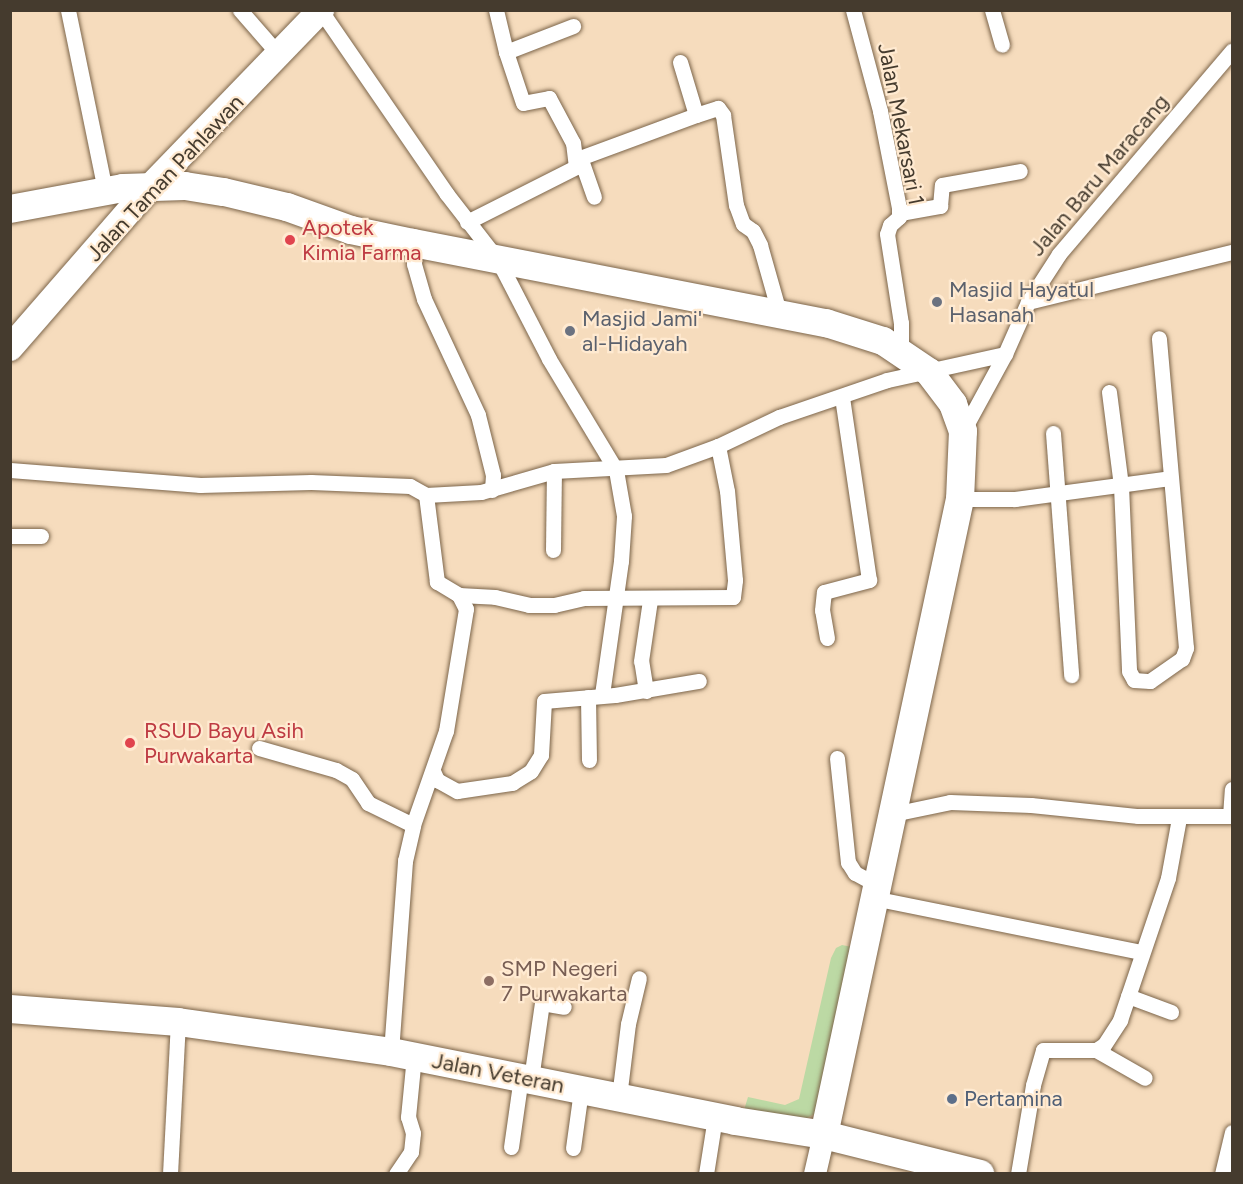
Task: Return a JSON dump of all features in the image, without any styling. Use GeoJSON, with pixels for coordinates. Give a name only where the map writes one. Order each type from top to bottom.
{"type":"FeatureCollection","features":[{"type":"Feature","properties":{"kind":"highway"},"geometry":{"type":"LineString","coordinates":[[10,209],[105,191],[185,186],[224,192],[287,207],[351,230],[498,260],[779,312],[861,334],[901,350],[929,372],[953,404],[963,431],[960,500],[824,1135]]}},
{"type":"Feature","properties":{"kind":"highway","name":"Jalan Veteran"},"geometry":{"type":"LineString","coordinates":[[10,1009],[178,1022],[403,1054],[715,1117],[824,1135],[980,1173]]}},
{"type":"Feature","properties":{"kind":"main road","name":"Jalan Taman Pahlawan"},"geometry":{"type":"LineString","coordinates":[[10,348],[149,188],[280,56],[321,11]]}},
{"type":"Feature","properties":{"kind":"main road"},"geometry":{"type":"LineString","coordinates":[[815,1173],[824,1135]]}},
{"type":"Feature","properties":{"kind":"street"},"geometry":{"type":"LineString","coordinates":[[68,10],[105,191]]}},
{"type":"Feature","properties":{"kind":"street"},"geometry":{"type":"LineString","coordinates":[[240,10],[280,56]]}},
{"type":"Feature","properties":{"kind":"street"},"geometry":{"type":"LineString","coordinates":[[496,10],[521,101],[549,98],[573,143],[594,197]]}},
{"type":"Feature","properties":{"kind":"street","name":"Jalan Mekarsari 1"},"geometry":{"type":"LineString","coordinates":[[853,10],[880,111],[900,213],[887,234],[901,323],[901,350]]}},
{"type":"Feature","properties":{"kind":"street"},"geometry":{"type":"LineString","coordinates":[[992,10],[1002,45]]}},
{"type":"Feature","properties":{"kind":"street"},"geometry":{"type":"LineString","coordinates":[[321,11],[467,222],[498,260],[549,359],[616,470],[624,516],[614,599],[595,696],[589,760]]}},
{"type":"Feature","properties":{"kind":"street"},"geometry":{"type":"LineString","coordinates":[[506,52],[573,26]]}},
{"type":"Feature","properties":{"kind":"street","name":"Jalan Baru Maracang"},"geometry":{"type":"LineString","coordinates":[[963,431],[1005,354],[1028,302],[1065,246],[1233,51]]}},
{"type":"Feature","properties":{"kind":"street"},"geometry":{"type":"LineString","coordinates":[[680,62],[696,116]]}},
{"type":"Feature","properties":{"kind":"street"},"geometry":{"type":"LineString","coordinates":[[467,222],[572,171],[578,158],[718,108],[721,111],[736,205],[743,224],[753,231],[760,245],[779,312]]}},
{"type":"Feature","properties":{"kind":"street"},"geometry":{"type":"LineString","coordinates":[[900,213],[940,206],[942,185],[1020,171]]}},
{"type":"Feature","properties":{"kind":"street"},"geometry":{"type":"LineString","coordinates":[[413,243],[414,264],[424,299],[478,415],[493,475],[492,490]]}},
{"type":"Feature","properties":{"kind":"street"},"geometry":{"type":"LineString","coordinates":[[1028,302],[1233,252]]}},
{"type":"Feature","properties":{"kind":"street"},"geometry":{"type":"LineString","coordinates":[[1108,392],[1121,486],[1129,671],[1134,680],[1150,681],[1182,659],[1186,648],[1159,338]]}},
{"type":"Feature","properties":{"kind":"street"},"geometry":{"type":"LineString","coordinates":[[10,470],[200,485],[311,482],[410,486],[426,495],[492,490],[555,471],[616,470],[666,465],[718,446],[779,417],[842,398],[886,380],[1005,354]]}},
{"type":"Feature","properties":{"kind":"street"},"geometry":{"type":"LineString","coordinates":[[826,638],[822,610],[824,592],[869,580],[842,398]]}},
{"type":"Feature","properties":{"kind":"street"},"geometry":{"type":"LineString","coordinates":[[1053,434],[1071,675]]}},
{"type":"Feature","properties":{"kind":"street"},"geometry":{"type":"LineString","coordinates":[[459,595],[495,597],[529,605],[614,599],[709,599],[735,593],[726,483],[718,446]]}},
{"type":"Feature","properties":{"kind":"street"},"geometry":{"type":"LineString","coordinates":[[553,550],[555,471]]}},
{"type":"Feature","properties":{"kind":"street"},"geometry":{"type":"LineString","coordinates":[[960,500],[1015,499],[1170,478]]}},
{"type":"Feature","properties":{"kind":"street"},"geometry":{"type":"LineString","coordinates":[[396,1173],[411,1152],[413,1133],[408,1117],[403,1054],[405,861],[413,825],[446,731],[462,644],[466,605],[459,595],[437,582],[426,495]]}},
{"type":"Feature","properties":{"kind":"street"},"geometry":{"type":"LineString","coordinates":[[10,536],[41,536]]}},
{"type":"Feature","properties":{"kind":"street"},"geometry":{"type":"LineString","coordinates":[[646,691],[641,661],[650,600]]}},
{"type":"Feature","properties":{"kind":"street"},"geometry":{"type":"LineString","coordinates":[[433,771],[437,780],[457,791],[512,783],[531,771],[541,755],[544,701],[646,691],[699,681]]}},
{"type":"Feature","properties":{"kind":"street"},"geometry":{"type":"LineString","coordinates":[[259,748],[336,770],[352,779],[368,803],[413,825]]}},
{"type":"Feature","properties":{"kind":"street"},"geometry":{"type":"LineString","coordinates":[[837,758],[848,862],[855,873],[875,891],[1142,952]]}},
{"type":"Feature","properties":{"kind":"street"},"geometry":{"type":"LineString","coordinates":[[893,814],[950,802],[1179,818],[1231,816],[1233,789]]}},
{"type":"Feature","properties":{"kind":"street"},"geometry":{"type":"LineString","coordinates":[[1096,1050],[1104,1045],[1120,1020],[1168,878],[1179,818]]}},
{"type":"Feature","properties":{"kind":"street"},"geometry":{"type":"LineString","coordinates":[[620,1097],[628,1024],[639,978]]}},
{"type":"Feature","properties":{"kind":"street"},"geometry":{"type":"LineString","coordinates":[[1128,996],[1171,1012]]}},
{"type":"Feature","properties":{"kind":"street"},"geometry":{"type":"LineString","coordinates":[[511,1147],[542,1003],[564,1007]]}},
{"type":"Feature","properties":{"kind":"street"},"geometry":{"type":"LineString","coordinates":[[170,1173],[178,1022]]}},
{"type":"Feature","properties":{"kind":"street"},"geometry":{"type":"LineString","coordinates":[[1018,1173],[1033,1085],[1043,1050],[1096,1050],[1145,1078]]}},
{"type":"Feature","properties":{"kind":"street"},"geometry":{"type":"LineString","coordinates":[[573,1148],[581,1090]]}},
{"type":"Feature","properties":{"kind":"street"},"geometry":{"type":"LineString","coordinates":[[706,1173],[715,1117]]}},
{"type":"Feature","properties":{"kind":"street"},"geometry":{"type":"LineString","coordinates":[[1222,1173],[1233,1132]]}},
{"type":"Feature","properties":{"kind":"green space"},"geometry":{"type":"Polygon","coordinates":[[[842,945],[857,948],[816,1113],[802,1121],[744,1110],[748,1097],[785,1105],[799,1099],[831,958],[836,948],[842,945]]]}},
{"type":"Feature","properties":{"kind":"place","name":"Apotek Kimia Farma"},"geometry":{"type":"Point","coordinates":[290,240]}},
{"type":"Feature","properties":{"kind":"place","name":"Masjid Hayatul Hasanah"},"geometry":{"type":"Point","coordinates":[937,302]}},
{"type":"Feature","properties":{"kind":"place","name":"Masjid Jami' al-Hidayah"},"geometry":{"type":"Point","coordinates":[570,331]}},
{"type":"Feature","properties":{"kind":"place","name":"RSUD Bayu Asih Purwakarta"},"geometry":{"type":"Point","coordinates":[130,743]}},
{"type":"Feature","properties":{"kind":"place","name":"SMP Negeri 7 Purwakarta"},"geometry":{"type":"Point","coordinates":[489,981]}},
{"type":"Feature","properties":{"kind":"place","name":"Pertamina"},"geometry":{"type":"Point","coordinates":[952,1099]}}]}
